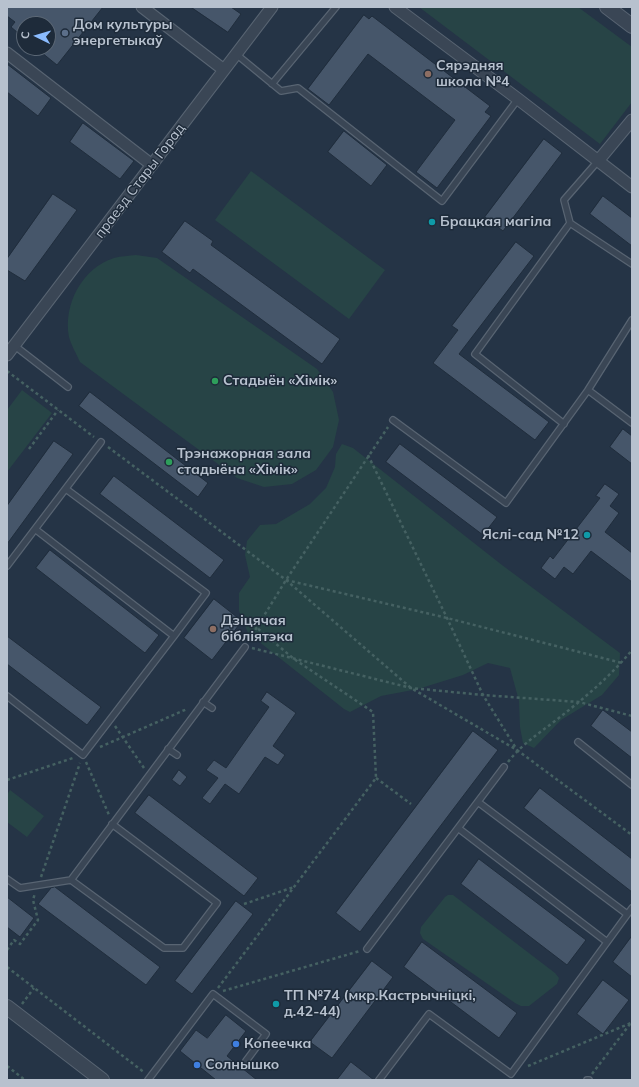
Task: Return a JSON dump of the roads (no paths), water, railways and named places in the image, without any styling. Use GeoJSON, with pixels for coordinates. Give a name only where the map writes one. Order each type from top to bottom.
{"type":"FeatureCollection","features":[{"type":"Feature","properties":{"kind":"street"},"geometry":{"type":"LineString","coordinates":[[142,7],[224,70]]}},
{"type":"Feature","properties":{"kind":"street","name":"праезд Стары Горад"},"geometry":{"type":"LineString","coordinates":[[7,356],[272,7]]}},
{"type":"Feature","properties":{"kind":"street"},"geometry":{"type":"LineString","coordinates":[[395,7],[632,187]]}},
{"type":"Feature","properties":{"kind":"street"},"geometry":{"type":"LineString","coordinates":[[607,7],[632,26]]}},
{"type":"Feature","properties":{"kind":"street"},"geometry":{"type":"LineString","coordinates":[[7,53],[152,165]]}},
{"type":"Feature","properties":{"kind":"street"},"geometry":{"type":"LineString","coordinates":[[598,161],[632,120]]}},
{"type":"Feature","properties":{"kind":"street"},"geometry":{"type":"LineString","coordinates":[[7,1007],[102,1080]]}},
{"type":"Feature","properties":{"kind":"lane"},"geometry":{"type":"LineString","coordinates":[[272,84],[336,7]]}},
{"type":"Feature","properties":{"kind":"lane"},"geometry":{"type":"LineString","coordinates":[[236,54],[281,91],[298,88],[442,201],[518,99]]}},
{"type":"Feature","properties":{"kind":"lane"},"geometry":{"type":"LineString","coordinates":[[598,161],[564,200],[570,223],[632,264]]}},
{"type":"Feature","properties":{"kind":"lane"},"geometry":{"type":"LineString","coordinates":[[564,424],[475,354],[570,223]]}},
{"type":"Feature","properties":{"kind":"lane"},"geometry":{"type":"LineString","coordinates":[[393,420],[506,503],[588,390],[632,320]]}},
{"type":"Feature","properties":{"kind":"lane"},"geometry":{"type":"LineString","coordinates":[[14,346],[68,387]]}},
{"type":"Feature","properties":{"kind":"lane"},"geometry":{"type":"LineString","coordinates":[[588,390],[632,423]]}},
{"type":"Feature","properties":{"kind":"lane"},"geometry":{"type":"LineString","coordinates":[[7,566],[101,442]]}},
{"type":"Feature","properties":{"kind":"lane"},"geometry":{"type":"LineString","coordinates":[[7,696],[83,755],[206,593],[66,488]]}},
{"type":"Feature","properties":{"kind":"lane"},"geometry":{"type":"LineString","coordinates":[[35,529],[174,636]]}},
{"type":"Feature","properties":{"kind":"lane"},"geometry":{"type":"LineString","coordinates":[[7,879],[20,888],[70,880],[245,647]]}},
{"type":"Feature","properties":{"kind":"lane"},"geometry":{"type":"LineString","coordinates":[[203,702],[212,708]]}},
{"type":"Feature","properties":{"kind":"lane"},"geometry":{"type":"LineString","coordinates":[[578,742],[632,785]]}},
{"type":"Feature","properties":{"kind":"lane"},"geometry":{"type":"LineString","coordinates":[[168,749],[177,755]]}},
{"type":"Feature","properties":{"kind":"lane"},"geometry":{"type":"LineString","coordinates":[[367,949],[504,767]]}},
{"type":"Feature","properties":{"kind":"lane"},"geometry":{"type":"LineString","coordinates":[[478,802],[627,914]]}},
{"type":"Feature","properties":{"kind":"lane"},"geometry":{"type":"LineString","coordinates":[[70,880],[164,948],[183,948],[217,903],[112,824]]}},
{"type":"Feature","properties":{"kind":"lane"},"geometry":{"type":"LineString","coordinates":[[458,828],[607,942]]}},
{"type":"Feature","properties":{"kind":"lane"},"geometry":{"type":"LineString","coordinates":[[379,1080],[429,1014],[511,1074],[632,908]]}},
{"type":"Feature","properties":{"kind":"lane"},"geometry":{"type":"LineString","coordinates":[[149,1078],[213,994],[266,1034],[246,1061]]}},
{"type":"Feature","properties":{"kind":"place","name":"Дом культуры энергетыкаў"},"geometry":{"type":"Point","coordinates":[65,33]}},
{"type":"Feature","properties":{"kind":"place","name":"Сярэдняя школа №4"},"geometry":{"type":"Point","coordinates":[428,74]}},
{"type":"Feature","properties":{"kind":"place","name":"Брацкая магіла"},"geometry":{"type":"Point","coordinates":[432,222]}},
{"type":"Feature","properties":{"kind":"place","name":"Стадыён «Хімік»"},"geometry":{"type":"Point","coordinates":[215,381]}},
{"type":"Feature","properties":{"kind":"place","name":"Трэнажорная зала стадыёна «Хімік»"},"geometry":{"type":"Point","coordinates":[169,462]}},
{"type":"Feature","properties":{"kind":"place","name":"Яслі-сад №12"},"geometry":{"type":"Point","coordinates":[587,535]}},
{"type":"Feature","properties":{"kind":"place","name":"Дзіцячая бібліятэка"},"geometry":{"type":"Point","coordinates":[213,629]}},
{"type":"Feature","properties":{"kind":"place","name":"ТП №74 (мкр.Кастрычніцкі, д.42-44)"},"geometry":{"type":"Point","coordinates":[276,1004]}},
{"type":"Feature","properties":{"kind":"place","name":"Копеечка"},"geometry":{"type":"Point","coordinates":[236,1044]}},
{"type":"Feature","properties":{"kind":"place","name":"Солнышко"},"geometry":{"type":"Point","coordinates":[197,1065]}}]}
